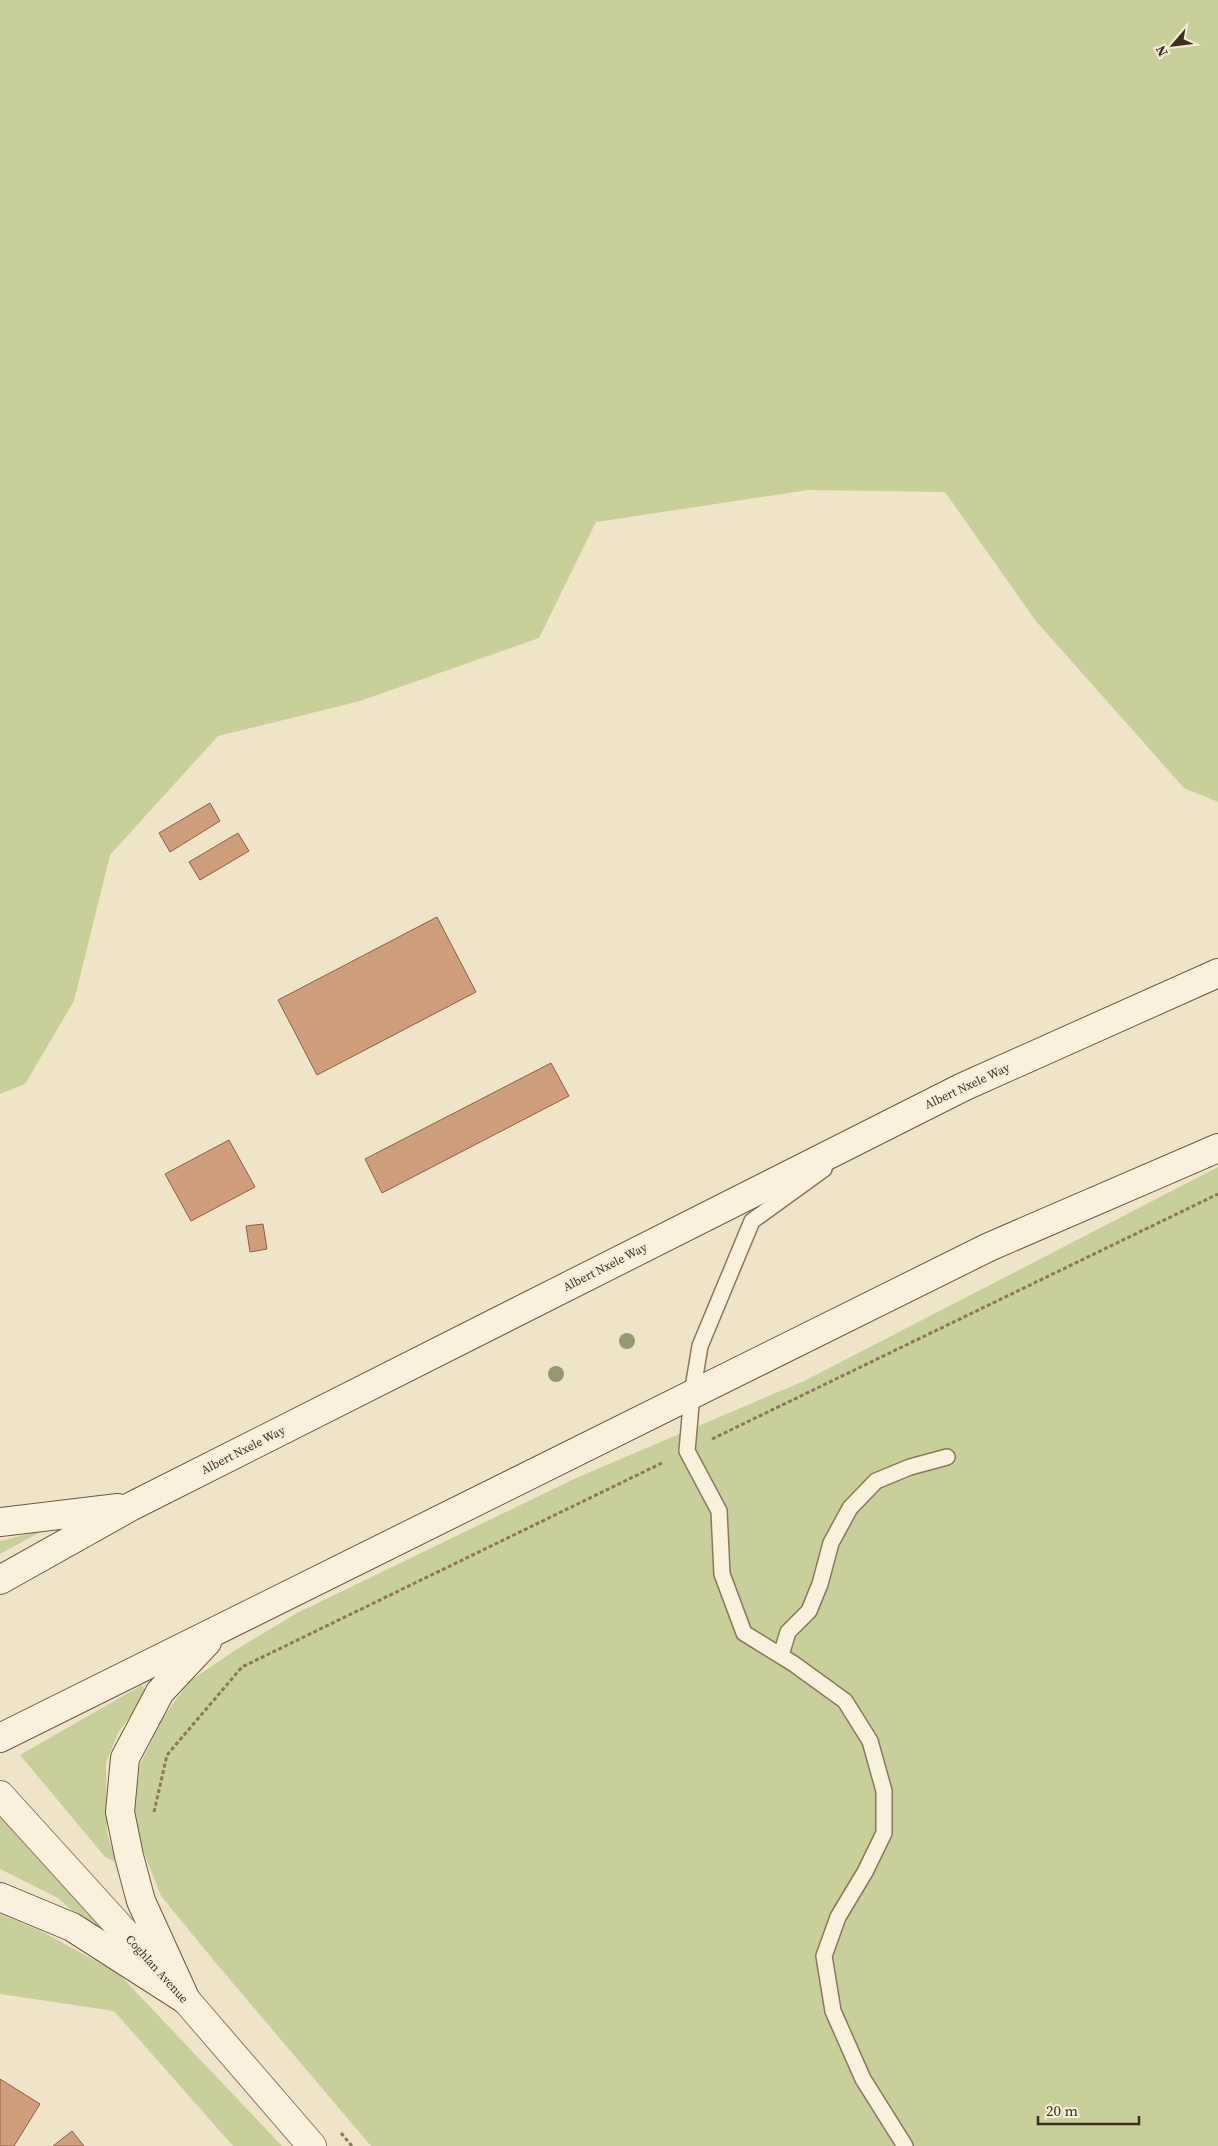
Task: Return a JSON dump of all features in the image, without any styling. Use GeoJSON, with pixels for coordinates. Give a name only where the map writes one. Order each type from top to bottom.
{"type":"FeatureCollection","features":[{"type":"Feature","properties":{"kind":"main road","name":"Albert Nxele Way"},"geometry":{"type":"LineString","coordinates":[[0,1580],[132,1506],[963,1086],[1218,973]]}},
{"type":"Feature","properties":{"kind":"main road"},"geometry":{"type":"LineString","coordinates":[[0,1738],[989,1247],[1218,1148]]}},
{"type":"Feature","properties":{"kind":"main road"},"geometry":{"type":"LineString","coordinates":[[0,1522],[132,1506]]}},
{"type":"Feature","properties":{"kind":"main road"},"geometry":{"type":"LineString","coordinates":[[186,2000],[141,1901],[120,1812],[125,1758],[160,1692],[220,1628]]}},
{"type":"Feature","properties":{"kind":"main road","name":"Coghlan Avenue"},"geometry":{"type":"LineString","coordinates":[[0,1795],[186,2000],[312,2146]]}},
{"type":"Feature","properties":{"kind":"main road"},"geometry":{"type":"LineString","coordinates":[[0,1897],[72,1927],[186,2000]]}},
{"type":"Feature","properties":{"kind":"lane"},"geometry":{"type":"LineString","coordinates":[[880,1129],[752,1221],[700,1346],[692,1394],[687,1451],[719,1511],[722,1574],[744,1633],[781,1655],[845,1701],[870,1741],[884,1791],[884,1833],[865,1872],[838,1917],[824,1956],[833,2011],[863,2079],[905,2146]]}},
{"type":"Feature","properties":{"kind":"lane"},"geometry":{"type":"LineString","coordinates":[[781,1655],[788,1632],[809,1610],[820,1584],[831,1543],[850,1508],[876,1481],[910,1467],[947,1457]]}},
{"type":"Feature","properties":{"kind":"path"},"geometry":{"type":"LineString","coordinates":[[154,1813],[167,1755],[242,1667],[1218,1194]]}},
{"type":"Feature","properties":{"kind":"path"},"geometry":{"type":"LineString","coordinates":[[339,2131],[352,2146]]}},
{"type":"Feature","properties":{"kind":"green space"},"geometry":{"type":"Polygon","coordinates":[[[0,0],[1218,0],[1218,802],[1184,788],[1035,620],[945,492],[808,490],[596,522],[539,638],[360,701],[218,736],[110,855],[74,1001],[25,1084],[0,1094],[0,0]]]}},
{"type":"Feature","properties":{"kind":"green space"},"geometry":{"type":"Polygon","coordinates":[[[1218,1167],[1218,2146],[371,2146],[161,1896],[140,1843],[134,1808],[140,1765],[163,1717],[190,1681],[237,1649],[297,1613],[576,1478],[804,1381],[1218,1167]]]}},
{"type":"Feature","properties":{"kind":"green space"},"geometry":{"type":"Polygon","coordinates":[[[44,1530],[0,1554],[0,1541],[44,1530]]]}},
{"type":"Feature","properties":{"kind":"green space"},"geometry":{"type":"Polygon","coordinates":[[[142,1685],[147,1693],[118,1733],[106,1763],[107,1832],[116,1862],[105,1857],[20,1755],[142,1685]]]}},
{"type":"Feature","properties":{"kind":"green space"},"geometry":{"type":"Polygon","coordinates":[[[0,1811],[101,1925],[99,1935],[58,1898],[0,1869],[0,1811]]]}},
{"type":"Feature","properties":{"kind":"green space"},"geometry":{"type":"Polygon","coordinates":[[[0,1914],[39,1930],[118,1973],[282,2146],[233,2146],[114,2011],[0,1994],[0,1914]]]}},
{"type":"Feature","properties":{"kind":"building"},"geometry":{"type":"Polygon","coordinates":[[[210,803],[220,821],[170,852],[159,833],[210,803]]]}},
{"type":"Feature","properties":{"kind":"building"},"geometry":{"type":"Polygon","coordinates":[[[238,833],[249,851],[200,880],[189,862],[238,833]]]}},
{"type":"Feature","properties":{"kind":"building"},"geometry":{"type":"Polygon","coordinates":[[[437,917],[476,992],[317,1075],[278,1000],[437,917]]]}},
{"type":"Feature","properties":{"kind":"building"},"geometry":{"type":"Polygon","coordinates":[[[551,1063],[569,1096],[382,1193],[365,1159],[551,1063]]]}},
{"type":"Feature","properties":{"kind":"building"},"geometry":{"type":"Polygon","coordinates":[[[229,1140],[255,1187],[191,1221],[165,1174],[229,1140]]]}},
{"type":"Feature","properties":{"kind":"building"},"geometry":{"type":"Polygon","coordinates":[[[263,1224],[267,1249],[250,1252],[246,1226],[263,1224]]]}},
{"type":"Feature","properties":{"kind":"building"},"geometry":{"type":"Polygon","coordinates":[[[0,2079],[40,2104],[14,2146],[0,2146],[0,2079]]]}},
{"type":"Feature","properties":{"kind":"building"},"geometry":{"type":"Polygon","coordinates":[[[72,2131],[84,2146],[53,2146],[72,2131]]]}}]}
